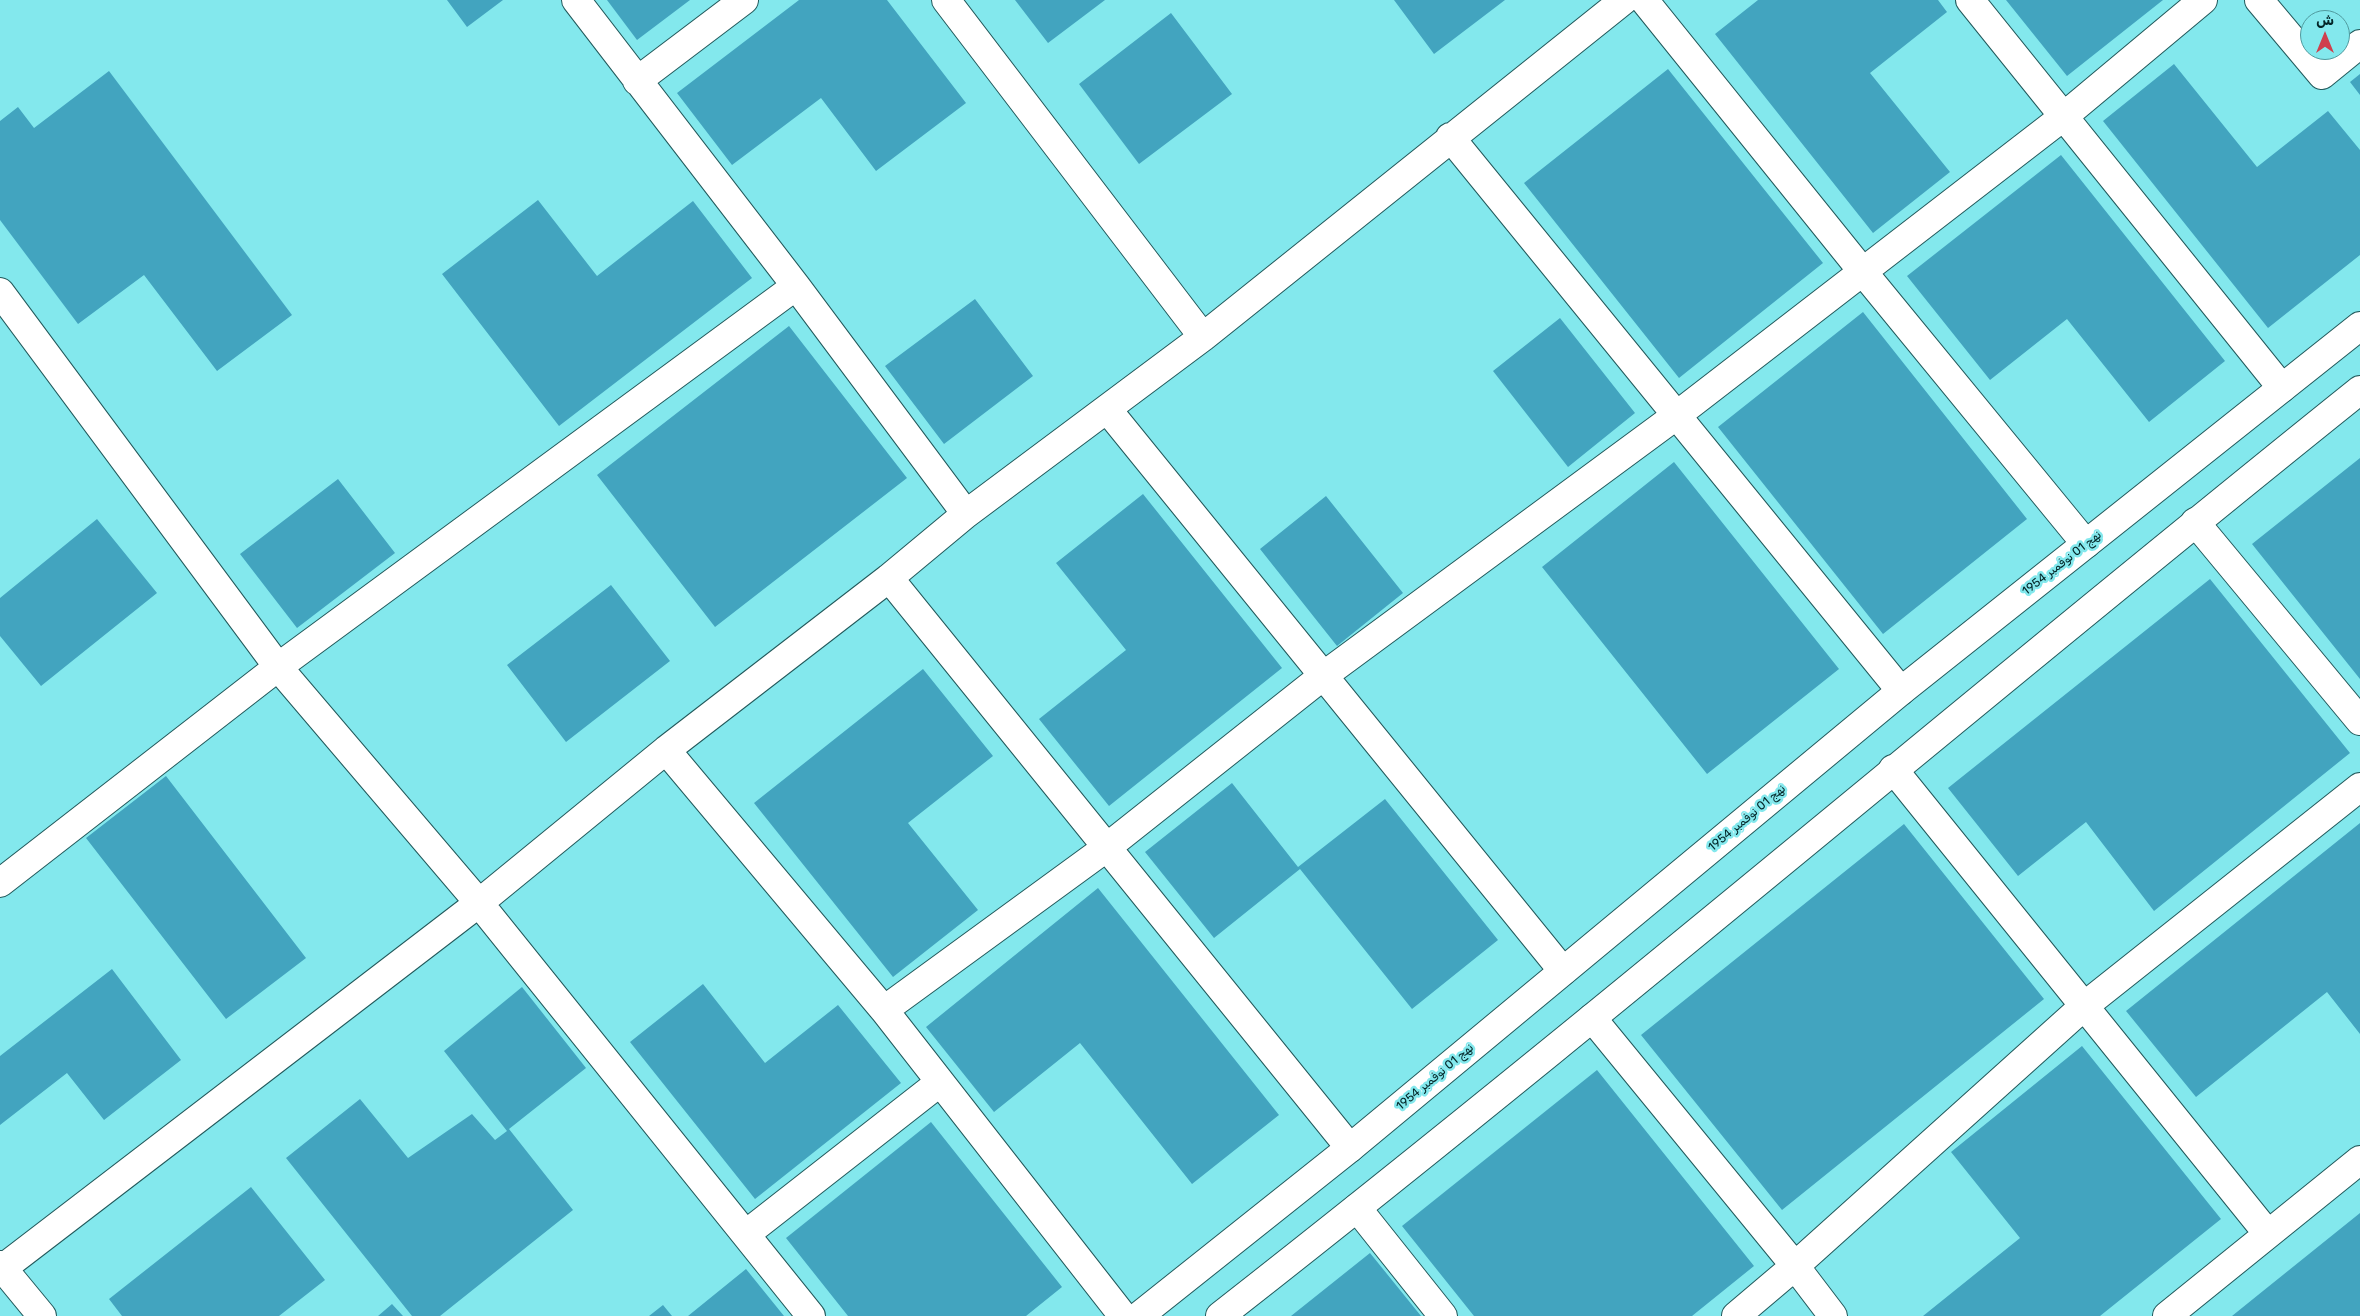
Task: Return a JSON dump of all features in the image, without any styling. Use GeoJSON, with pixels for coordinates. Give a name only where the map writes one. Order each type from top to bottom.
{"type":"FeatureCollection","features":[{"type":"Feature","properties":{"kind":"main road"},"geometry":{"type":"LineString","coordinates":[[576,0],[796,286],[966,514]]}},
{"type":"Feature","properties":{"kind":"main road"},"geometry":{"type":"LineString","coordinates":[[637,81],[744,0]]}},
{"type":"Feature","properties":{"kind":"main road"},"geometry":{"type":"LineString","coordinates":[[946,0],[1203,337]]}},
{"type":"Feature","properties":{"kind":"main road"},"geometry":{"type":"LineString","coordinates":[[42,1316],[1,1266],[478,903],[666,750],[889,578],[966,514],[1203,337],[1450,137],[1624,0]]}},
{"type":"Feature","properties":{"kind":"main road"},"geometry":{"type":"LineString","coordinates":[[1644,0],[1862,272],[2086,544]]}},
{"type":"Feature","properties":{"kind":"main road"},"geometry":{"type":"LineString","coordinates":[[1970,0],[2062,117],[2282,388]]}},
{"type":"Feature","properties":{"kind":"main road"},"geometry":{"type":"LineString","coordinates":[[884,1010],[1106,848],[1323,676],[1677,415],[2062,117],[2203,0]]}},
{"type":"Feature","properties":{"kind":"main road"},"geometry":{"type":"LineString","coordinates":[[2259,0],[2322,75],[2360,44]]}},
{"type":"Feature","properties":{"kind":"main road"},"geometry":{"type":"LineString","coordinates":[[1450,137],[1901,690]]}},
{"type":"Feature","properties":{"kind":"main road"},"geometry":{"type":"LineString","coordinates":[[0,883],[278,667],[796,286]]}},
{"type":"Feature","properties":{"kind":"main road"},"geometry":{"type":"LineString","coordinates":[[0,292],[278,667],[478,903],[811,1316]]}},
{"type":"Feature","properties":{"kind":"main road","name":"نهج 01 نوفمبر 1954"},"geometry":{"type":"LineString","coordinates":[[1139,1316],[1350,1148],[1901,690],[2360,326]]}},
{"type":"Feature","properties":{"kind":"main road"},"geometry":{"type":"LineString","coordinates":[[1220,1316],[1358,1208],[1592,1018],[2195,522],[2360,390]]}},
{"type":"Feature","properties":{"kind":"main road"},"geometry":{"type":"LineString","coordinates":[[1107,409],[1563,971]]}},
{"type":"Feature","properties":{"kind":"main road"},"geometry":{"type":"LineString","coordinates":[[2195,522],[2360,721]]}},
{"type":"Feature","properties":{"kind":"main road"},"geometry":{"type":"LineString","coordinates":[[889,578],[1350,1148]]}},
{"type":"Feature","properties":{"kind":"main road"},"geometry":{"type":"LineString","coordinates":[[666,750],[884,1010],[939,1083],[1123,1316]]}},
{"type":"Feature","properties":{"kind":"main road"},"geometry":{"type":"LineString","coordinates":[[1893,769],[2083,1007],[2268,1234]]}},
{"type":"Feature","properties":{"kind":"main road"},"geometry":{"type":"LineString","coordinates":[[1736,1316],[1795,1266],[2083,1007],[2360,787]]}},
{"type":"Feature","properties":{"kind":"main road"},"geometry":{"type":"LineString","coordinates":[[1592,1018],[1795,1266],[1833,1316]]}},
{"type":"Feature","properties":{"kind":"main road"},"geometry":{"type":"LineString","coordinates":[[746,1234],[939,1083]]}},
{"type":"Feature","properties":{"kind":"main road"},"geometry":{"type":"LineString","coordinates":[[2167,1316],[2360,1160]]}},
{"type":"Feature","properties":{"kind":"main road"},"geometry":{"type":"LineString","coordinates":[[1358,1208],[1443,1316]]}},
{"type":"Feature","properties":{"kind":"building"},"geometry":{"type":"Polygon","coordinates":[[[447,0],[503,0],[467,27],[447,0]]]}},
{"type":"Feature","properties":{"kind":"building"},"geometry":{"type":"Polygon","coordinates":[[[607,0],[690,0],[637,40],[607,0]]]}},
{"type":"Feature","properties":{"kind":"building"},"geometry":{"type":"Polygon","coordinates":[[[799,0],[887,0],[966,103],[876,171],[821,98],[732,165],[677,93],[799,0]]]}},
{"type":"Feature","properties":{"kind":"building"},"geometry":{"type":"Polygon","coordinates":[[[1015,0],[1105,0],[1048,43],[1015,0]]]}},
{"type":"Feature","properties":{"kind":"building"},"geometry":{"type":"Polygon","coordinates":[[[1394,0],[1505,0],[1434,54],[1394,0]]]}},
{"type":"Feature","properties":{"kind":"building"},"geometry":{"type":"Polygon","coordinates":[[[1758,0],[1938,0],[1947,12],[1870,73],[1950,172],[1873,233],[1715,34],[1758,0]]]}},
{"type":"Feature","properties":{"kind":"building"},"geometry":{"type":"Polygon","coordinates":[[[2006,0],[2163,0],[2067,76],[2006,0]]]}},
{"type":"Feature","properties":{"kind":"building"},"geometry":{"type":"Polygon","coordinates":[[[1171,13],[1232,94],[1139,164],[1079,84],[1171,13]]]}},
{"type":"Feature","properties":{"kind":"building"},"geometry":{"type":"Polygon","coordinates":[[[2174,64],[2257,167],[2328,111],[2360,150],[2360,255],[2268,328],[2103,121],[2174,64]]]}},
{"type":"Feature","properties":{"kind":"building"},"geometry":{"type":"Polygon","coordinates":[[[1668,69],[1823,263],[1679,378],[1524,183],[1668,69]]]}},
{"type":"Feature","properties":{"kind":"building"},"geometry":{"type":"Polygon","coordinates":[[[109,71],[292,315],[217,371],[144,275],[78,324],[0,220],[0,121],[18,107],[34,128],[109,71]]]}},
{"type":"Feature","properties":{"kind":"building"},"geometry":{"type":"Polygon","coordinates":[[[2360,74],[2360,95],[2350,82],[2360,74]]]}},
{"type":"Feature","properties":{"kind":"building"},"geometry":{"type":"Polygon","coordinates":[[[2061,155],[2225,361],[2149,422],[2067,319],[1990,380],[1907,276],[2061,155]]]}},
{"type":"Feature","properties":{"kind":"building"},"geometry":{"type":"Polygon","coordinates":[[[538,200],[597,276],[693,201],[752,278],[559,426],[442,274],[538,200]]]}},
{"type":"Feature","properties":{"kind":"building"},"geometry":{"type":"Polygon","coordinates":[[[975,299],[1033,376],[944,444],[885,366],[975,299]]]}},
{"type":"Feature","properties":{"kind":"building"},"geometry":{"type":"Polygon","coordinates":[[[1863,312],[2027,519],[1883,634],[1718,427],[1863,312]]]}},
{"type":"Feature","properties":{"kind":"building"},"geometry":{"type":"Polygon","coordinates":[[[1560,318],[1635,413],[1568,467],[1493,371],[1560,318]]]}},
{"type":"Feature","properties":{"kind":"building"},"geometry":{"type":"Polygon","coordinates":[[[789,326],[907,478],[715,627],[597,475],[789,326]]]}},
{"type":"Feature","properties":{"kind":"building"},"geometry":{"type":"Polygon","coordinates":[[[2360,458],[2360,679],[2252,544],[2360,458]]]}},
{"type":"Feature","properties":{"kind":"building"},"geometry":{"type":"Polygon","coordinates":[[[1674,462],[1839,669],[1707,774],[1542,567],[1674,462]]]}},
{"type":"Feature","properties":{"kind":"building"},"geometry":{"type":"Polygon","coordinates":[[[338,479],[395,553],[297,628],[240,554],[338,479]]]}},
{"type":"Feature","properties":{"kind":"building"},"geometry":{"type":"Polygon","coordinates":[[[1143,494],[1282,668],[1109,806],[1039,719],[1126,650],[1056,563],[1143,494]]]}},
{"type":"Feature","properties":{"kind":"building"},"geometry":{"type":"Polygon","coordinates":[[[1326,496],[1403,593],[1337,646],[1260,549],[1326,496]]]}},
{"type":"Feature","properties":{"kind":"building"},"geometry":{"type":"Polygon","coordinates":[[[97,519],[157,593],[41,686],[0,636],[0,598],[97,519]]]}},
{"type":"Feature","properties":{"kind":"building"},"geometry":{"type":"Polygon","coordinates":[[[2210,579],[2350,753],[2154,911],[2086,822],[2018,876],[1948,788],[2210,579]]]}},
{"type":"Feature","properties":{"kind":"building"},"geometry":{"type":"Polygon","coordinates":[[[611,585],[670,661],[566,742],[507,665],[611,585]]]}},
{"type":"Feature","properties":{"kind":"building"},"geometry":{"type":"Polygon","coordinates":[[[923,669],[993,756],[908,823],[978,910],[893,977],[754,803],[923,669]]]}},
{"type":"Feature","properties":{"kind":"building"},"geometry":{"type":"Polygon","coordinates":[[[166,776],[306,958],[226,1019],[86,838],[166,776]]]}},
{"type":"Feature","properties":{"kind":"building"},"geometry":{"type":"Polygon","coordinates":[[[1232,783],[1298,867],[1385,799],[1498,940],[1412,1009],[1300,869],[1214,938],[1145,852],[1232,783]]]}},
{"type":"Feature","properties":{"kind":"building"},"geometry":{"type":"Polygon","coordinates":[[[2360,823],[2360,1034],[2327,992],[2196,1097],[2126,1011],[2360,823]]]}},
{"type":"Feature","properties":{"kind":"building"},"geometry":{"type":"Polygon","coordinates":[[[1904,824],[2044,999],[1782,1210],[1641,1035],[1904,824]]]}},
{"type":"Feature","properties":{"kind":"building"},"geometry":{"type":"Polygon","coordinates":[[[1098,888],[1279,1115],[1192,1184],[1080,1043],[994,1112],[926,1027],[1098,888]]]}},
{"type":"Feature","properties":{"kind":"building"},"geometry":{"type":"Polygon","coordinates":[[[112,969],[181,1060],[104,1120],[67,1073],[0,1125],[0,1056],[112,969]]]}},
{"type":"Feature","properties":{"kind":"building"},"geometry":{"type":"Polygon","coordinates":[[[703,984],[765,1063],[838,1005],[901,1083],[755,1199],[630,1042],[703,984]]]}},
{"type":"Feature","properties":{"kind":"building"},"geometry":{"type":"Polygon","coordinates":[[[522,987],[586,1068],[509,1129],[573,1210],[440,1316],[412,1316],[286,1158],[360,1099],[408,1158],[472,1114],[495,1140],[507,1131],[444,1051],[522,987]]]}},
{"type":"Feature","properties":{"kind":"building"},"geometry":{"type":"Polygon","coordinates":[[[2082,1046],[2221,1219],[2100,1316],[1923,1316],[2020,1238],[1951,1152],[2082,1046]]]}},
{"type":"Feature","properties":{"kind":"building"},"geometry":{"type":"Polygon","coordinates":[[[1597,1070],[1754,1266],[1692,1316],[1474,1316],[1402,1226],[1597,1070]]]}},
{"type":"Feature","properties":{"kind":"building"},"geometry":{"type":"Polygon","coordinates":[[[931,1122],[1062,1287],[1026,1316],[848,1316],[786,1238],[931,1122]]]}},
{"type":"Feature","properties":{"kind":"building"},"geometry":{"type":"Polygon","coordinates":[[[251,1187],[325,1280],[279,1316],[122,1316],[109,1299],[251,1187]]]}},
{"type":"Feature","properties":{"kind":"building"},"geometry":{"type":"Polygon","coordinates":[[[2360,1213],[2360,1316],[2232,1316],[2258,1295],[2360,1213]]]}},
{"type":"Feature","properties":{"kind":"building"},"geometry":{"type":"Polygon","coordinates":[[[1370,1253],[1421,1316],[1291,1316],[1370,1253]]]}},
{"type":"Feature","properties":{"kind":"building"},"geometry":{"type":"Polygon","coordinates":[[[746,1269],[784,1316],[688,1316],[746,1269]]]}},
{"type":"Feature","properties":{"kind":"building"},"geometry":{"type":"Polygon","coordinates":[[[392,1304],[403,1316],[378,1316],[392,1304]]]}},
{"type":"Feature","properties":{"kind":"building"},"geometry":{"type":"Polygon","coordinates":[[[663,1305],[672,1316],[649,1316],[663,1305]]]}}]}
